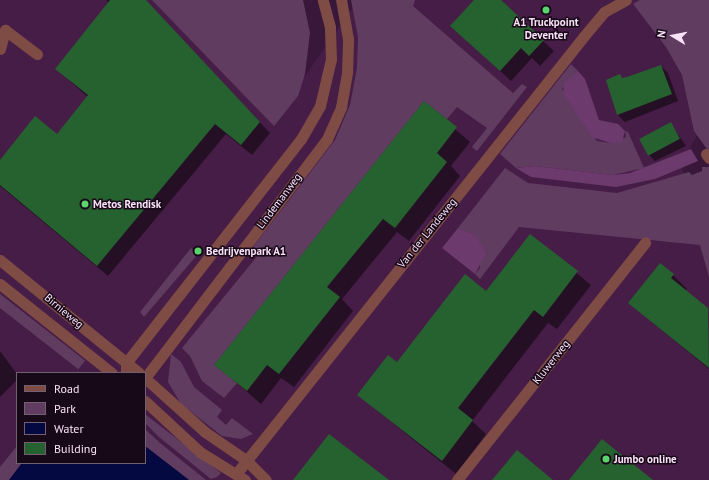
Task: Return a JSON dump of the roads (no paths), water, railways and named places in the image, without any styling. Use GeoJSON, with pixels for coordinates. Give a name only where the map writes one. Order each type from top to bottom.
{"type":"FeatureCollection","features":[{"type":"Feature","properties":{"kind":"street","name":"Lindemanweg"},"geometry":{"type":"LineString","coordinates":[[126,368],[301,139],[320,106],[331,59],[330,27],[323,0]]}},
{"type":"Feature","properties":{"kind":"street","name":"Lindemanweg"},"geometry":{"type":"LineString","coordinates":[[146,377],[327,139],[340,107],[347,72],[348,39],[341,0]]}},
{"type":"Feature","properties":{"kind":"street","name":"Van der Landeweg"},"geometry":{"type":"LineString","coordinates":[[240,477],[246,460],[584,36],[604,12],[626,0]]}},
{"type":"Feature","properties":{"kind":"street"},"geometry":{"type":"LineString","coordinates":[[0,48],[5,30],[37,54]]}},
{"type":"Feature","properties":{"kind":"street","name":"Kluwerweg"},"geometry":{"type":"LineString","coordinates":[[457,480],[645,243]]}},
{"type":"Feature","properties":{"kind":"street","name":"Birnieweg"},"geometry":{"type":"LineString","coordinates":[[0,260],[126,368],[136,372]]}},
{"type":"Feature","properties":{"kind":"street","name":"Birnieweg"},"geometry":{"type":"LineString","coordinates":[[0,284],[111,372]]}},
{"type":"Feature","properties":{"kind":"street"},"geometry":{"type":"LineString","coordinates":[[146,379],[205,432],[246,460],[266,480]]}},
{"type":"Feature","properties":{"kind":"street"},"geometry":{"type":"LineString","coordinates":[[146,402],[200,452],[240,477]]}},
{"type":"Feature","properties":{"kind":"water"},"geometry":{"type":"Polygon","coordinates":[[[146,447],[189,480],[9,480],[21,464],[146,464],[146,447]]]}},
{"type":"Feature","properties":{"kind":"place","name":"A1 Truckpoint Deventer"},"geometry":{"type":"Point","coordinates":[546,10]}},
{"type":"Feature","properties":{"kind":"place","name":"Metos Rendisk"},"geometry":{"type":"Point","coordinates":[85,204]}},
{"type":"Feature","properties":{"kind":"place","name":"Bedrijvenpark A1"},"geometry":{"type":"Point","coordinates":[198,251]}},
{"type":"Feature","properties":{"kind":"place","name":"Jumbo online"},"geometry":{"type":"Point","coordinates":[606,459]}}]}
